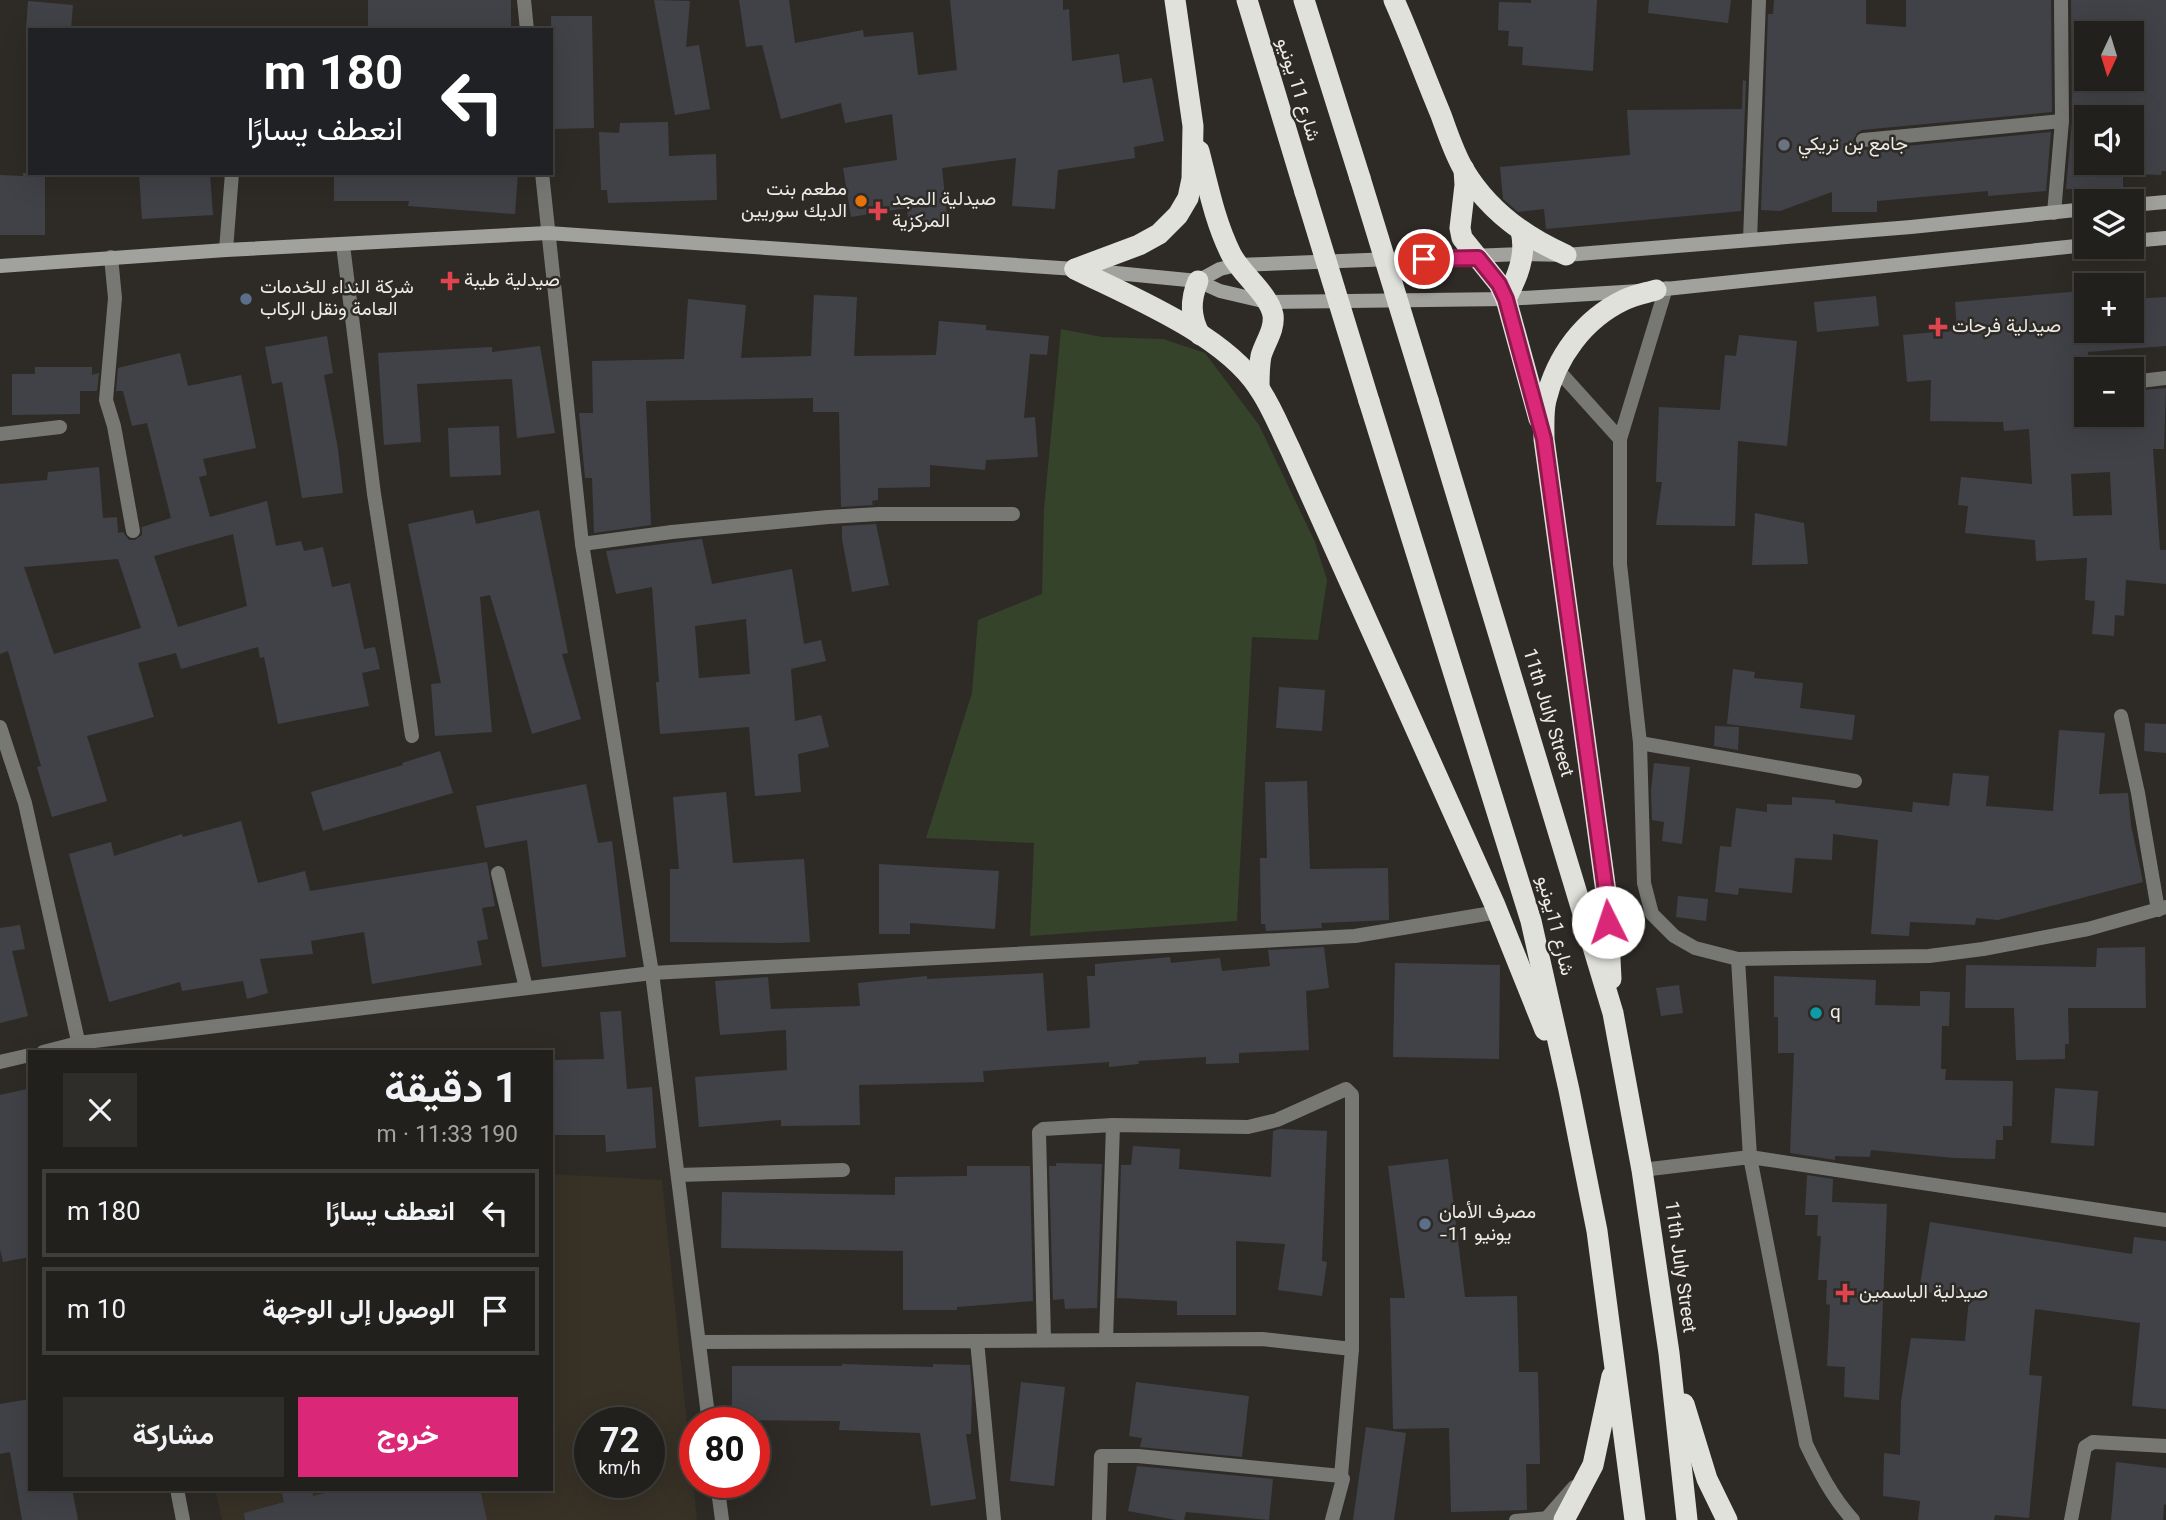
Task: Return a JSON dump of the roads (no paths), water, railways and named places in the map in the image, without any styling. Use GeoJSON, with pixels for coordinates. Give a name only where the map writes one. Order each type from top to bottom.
{"type":"FeatureCollection","features":[{"type":"Feature","properties":{"kind":"highway"},"geometry":{"type":"LineString","coordinates":[[1175,0],[1193,125],[1218,223],[1237,265],[1272,312],[1274,322],[1261,356],[1259,388]]}},
{"type":"Feature","properties":{"kind":"highway","name":"شارع 11 يونيو"},"geometry":{"type":"LineString","coordinates":[[1247,0],[1369,401]]}},
{"type":"Feature","properties":{"kind":"highway","name":"شارع 11 يونيو"},"geometry":{"type":"LineString","coordinates":[[1304,0],[1360,178]]}},
{"type":"Feature","properties":{"kind":"highway"},"geometry":{"type":"LineString","coordinates":[[1394,0],[1464,169],[1489,203],[1521,231],[1566,255]]}},
{"type":"Feature","properties":{"kind":"highway"},"geometry":{"type":"LineString","coordinates":[[1074,268],[1139,245],[1159,234],[1178,215],[1188,198],[1192,178],[1193,125]]}},
{"type":"Feature","properties":{"kind":"highway"},"geometry":{"type":"LineString","coordinates":[[1464,169],[1461,228],[1466,245],[1499,284],[1506,299],[1544,439],[1607,899],[1613,1013]]}},
{"type":"Feature","properties":{"kind":"highway","name":"11th July Street"},"geometry":{"type":"LineString","coordinates":[[1360,178],[1613,1013],[1642,1170],[1668,1353],[1687,1520]]}},
{"type":"Feature","properties":{"kind":"highway"},"geometry":{"type":"LineString","coordinates":[[1506,299],[1514,285],[1522,254],[1521,231]]}},
{"type":"Feature","properties":{"kind":"highway"},"geometry":{"type":"LineString","coordinates":[[1074,268],[1200,335],[1242,367],[1259,388],[1290,449],[1498,912],[1569,1090]]}},
{"type":"Feature","properties":{"kind":"highway"},"geometry":{"type":"LineString","coordinates":[[1198,281],[1192,303],[1195,325],[1200,335]]}},
{"type":"Feature","properties":{"kind":"highway"},"geometry":{"type":"LineString","coordinates":[[1544,439],[1545,402],[1556,368],[1573,340],[1597,317],[1625,300],[1661,289]]}},
{"type":"Feature","properties":{"kind":"highway","name":"شارع 11يونيو"},"geometry":{"type":"LineString","coordinates":[[1369,401],[1531,921],[1597,1231],[1635,1520]]}},
{"type":"Feature","properties":{"kind":"highway"},"geometry":{"type":"LineString","coordinates":[[1668,1353],[1707,1479],[1727,1520]]}},
{"type":"Feature","properties":{"kind":"highway"},"geometry":{"type":"LineString","coordinates":[[1553,1519],[1593,1465],[1615,1360]]}},
{"type":"Feature","properties":{"kind":"main road"},"geometry":{"type":"LineString","coordinates":[[2144,204],[2166,202]]}},
{"type":"Feature","properties":{"kind":"main road"},"geometry":{"type":"LineString","coordinates":[[1198,281],[1220,269],[1237,265],[1478,258],[1522,254],[1566,255],[2074,210]]}},
{"type":"Feature","properties":{"kind":"main road"},"geometry":{"type":"LineString","coordinates":[[0,266],[226,250],[548,233],[1074,268],[1198,281],[1220,291],[1267,302],[1506,299],[1661,289],[2074,246]]}},
{"type":"Feature","properties":{"kind":"main road"},"geometry":{"type":"LineString","coordinates":[[2144,240],[2166,238]]}},
{"type":"Feature","properties":{"kind":"street"},"geometry":{"type":"LineString","coordinates":[[524,0],[527,28]]}},
{"type":"Feature","properties":{"kind":"street"},"geometry":{"type":"LineString","coordinates":[[1750,240],[1759,0]]}},
{"type":"Feature","properties":{"kind":"street"},"geometry":{"type":"LineString","coordinates":[[2054,212],[2062,121],[2061,0]]}},
{"type":"Feature","properties":{"kind":"street"},"geometry":{"type":"LineString","coordinates":[[1863,140],[2062,121]]}},
{"type":"Feature","properties":{"kind":"street"},"geometry":{"type":"LineString","coordinates":[[226,250],[232,175]]}},
{"type":"Feature","properties":{"kind":"street"},"geometry":{"type":"LineString","coordinates":[[542,175],[582,544],[652,973],[707,1407]]}},
{"type":"Feature","properties":{"kind":"street"},"geometry":{"type":"LineString","coordinates":[[343,245],[374,494],[412,736]]}},
{"type":"Feature","properties":{"kind":"street"},"geometry":{"type":"LineString","coordinates":[[111,257],[114,298],[106,400],[114,426],[133,531]]}},
{"type":"Feature","properties":{"kind":"street"},"geometry":{"type":"LineString","coordinates":[[1661,289],[1620,439],[1620,564],[1640,743],[1644,883],[1652,914],[1674,936],[1695,948],[1738,959],[1928,956],[1983,949],[2088,929],[2162,908],[2121,716]]}},
{"type":"Feature","properties":{"kind":"street"},"geometry":{"type":"LineString","coordinates":[[1556,368],[1620,439]]}},
{"type":"Feature","properties":{"kind":"street"},"geometry":{"type":"LineString","coordinates":[[2144,381],[2166,378]]}},
{"type":"Feature","properties":{"kind":"street"},"geometry":{"type":"LineString","coordinates":[[0,435],[60,427]]}},
{"type":"Feature","properties":{"kind":"street"},"geometry":{"type":"LineString","coordinates":[[582,544],[780,520],[879,514],[1013,514]]}},
{"type":"Feature","properties":{"kind":"street"},"geometry":{"type":"LineString","coordinates":[[0,727],[25,803],[79,1048]]}},
{"type":"Feature","properties":{"kind":"street"},"geometry":{"type":"LineString","coordinates":[[1640,743],[1856,781]]}},
{"type":"Feature","properties":{"kind":"street"},"geometry":{"type":"LineString","coordinates":[[498,873],[526,988]]}},
{"type":"Feature","properties":{"kind":"street"},"geometry":{"type":"LineString","coordinates":[[61,1050],[652,973],[1355,936],[1498,912]]}},
{"type":"Feature","properties":{"kind":"street"},"geometry":{"type":"LineString","coordinates":[[1738,959],[1750,1157],[1805,1444],[1824,1481],[1853,1520]]}},
{"type":"Feature","properties":{"kind":"street"},"geometry":{"type":"LineString","coordinates":[[0,1062],[28,1055]]}},
{"type":"Feature","properties":{"kind":"street"},"geometry":{"type":"LineString","coordinates":[[1044,1340],[1038,1134],[1043,1129],[1113,1125],[1248,1127],[1277,1120],[1346,1089],[1352,1095],[1352,1349],[1341,1476],[1343,1479],[1332,1520]]}},
{"type":"Feature","properties":{"kind":"street"},"geometry":{"type":"LineString","coordinates":[[1106,1340],[1113,1125]]}},
{"type":"Feature","properties":{"kind":"street"},"geometry":{"type":"LineString","coordinates":[[1642,1170],[1750,1157],[2166,1220]]}},
{"type":"Feature","properties":{"kind":"street"},"geometry":{"type":"LineString","coordinates":[[678,1175],[843,1170]]}},
{"type":"Feature","properties":{"kind":"street"},"geometry":{"type":"LineString","coordinates":[[699,1342],[1262,1339],[1352,1349]]}},
{"type":"Feature","properties":{"kind":"street"},"geometry":{"type":"LineString","coordinates":[[977,1341],[994,1520]]}},
{"type":"Feature","properties":{"kind":"street"},"geometry":{"type":"LineString","coordinates":[[2071,1520],[2085,1447],[2093,1442],[2166,1446]]}},
{"type":"Feature","properties":{"kind":"street"},"geometry":{"type":"LineString","coordinates":[[1099,1520],[1101,1456],[1139,1455],[1341,1476]]}},
{"type":"Feature","properties":{"kind":"street"},"geometry":{"type":"LineString","coordinates":[[177,1491],[183,1520]]}},
{"type":"Feature","properties":{"kind":"street"},"geometry":{"type":"LineString","coordinates":[[719,1498],[722,1520]]}},
{"type":"Feature","properties":{"kind":"lane"},"geometry":{"type":"LineString","coordinates":[[1515,1520],[1553,1519]]}},
{"type":"Feature","properties":{"kind":"place","name":"جامع بن تريكي"},"geometry":{"type":"Point","coordinates":[1784,145]}},
{"type":"Feature","properties":{"kind":"place","name":"مطعم بنت الديك سوريين"},"geometry":{"type":"Point","coordinates":[861,201]}},
{"type":"Feature","properties":{"kind":"place","name":"صيدلية المجد المركزية"},"geometry":{"type":"Point","coordinates":[878,211]}},
{"type":"Feature","properties":{"kind":"place","name":"صيدلية طيبة"},"geometry":{"type":"Point","coordinates":[450,281]}},
{"type":"Feature","properties":{"kind":"place","name":"شركة النداء للخدمات العامة ونقل الركاب"},"geometry":{"type":"Point","coordinates":[246,299]}},
{"type":"Feature","properties":{"kind":"place","name":"صيدلية فرحات"},"geometry":{"type":"Point","coordinates":[1938,327]}},
{"type":"Feature","properties":{"kind":"place","name":"q"},"geometry":{"type":"Point","coordinates":[1816,1013]}},
{"type":"Feature","properties":{"kind":"place","name":"مصرف الأمان -11 يونيو"},"geometry":{"type":"Point","coordinates":[1425,1224]}},
{"type":"Feature","properties":{"kind":"place","name":"صيدلية الياسمين"},"geometry":{"type":"Point","coordinates":[1845,1293]}}]}
